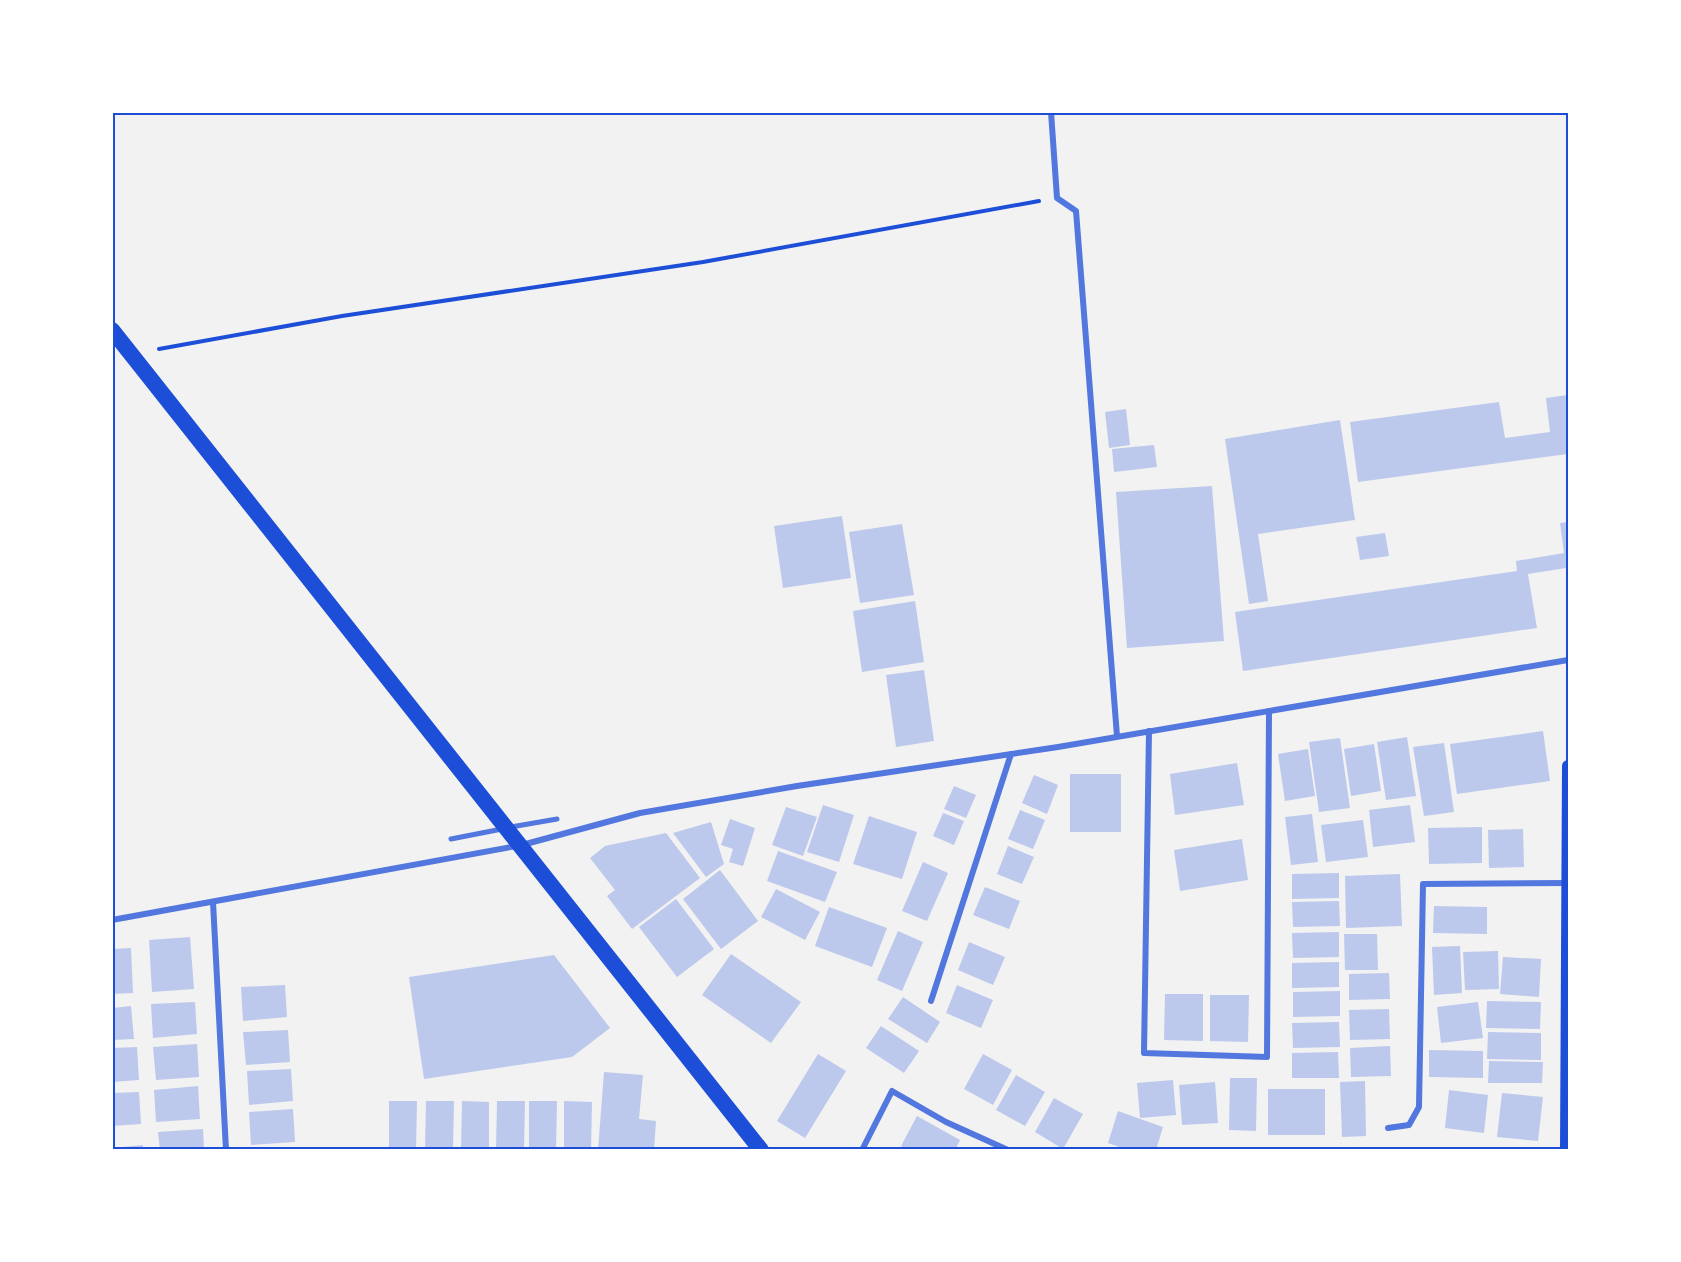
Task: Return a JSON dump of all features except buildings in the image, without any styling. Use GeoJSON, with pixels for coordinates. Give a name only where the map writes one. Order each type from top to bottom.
{"type":"FeatureCollection","features":[{"type":"Feature","properties":{"kind":"highway"},"geometry":{"type":"LineString","coordinates":[[112,330],[761,1149]]}},
{"type":"Feature","properties":{"kind":"main road"},"geometry":{"type":"LineString","coordinates":[[1566,1149],[1569,766]]}},
{"type":"Feature","properties":{"kind":"street"},"geometry":{"type":"LineString","coordinates":[[1052,112],[1057,198],[1076,211],[1117,736]]}},
{"type":"Feature","properties":{"kind":"street"},"geometry":{"type":"LineString","coordinates":[[112,920],[522,845],[640,813],[798,786],[1011,754],[1569,660]]}},
{"type":"Feature","properties":{"kind":"street"},"geometry":{"type":"LineString","coordinates":[[1149,731],[1144,1053],[1267,1057],[1269,711]]}},
{"type":"Feature","properties":{"kind":"street"},"geometry":{"type":"LineString","coordinates":[[931,1001],[1011,754]]}},
{"type":"Feature","properties":{"kind":"street"},"geometry":{"type":"LineString","coordinates":[[451,839],[557,819]]}},
{"type":"Feature","properties":{"kind":"street"},"geometry":{"type":"LineString","coordinates":[[1388,1128],[1409,1125],[1419,1107],[1423,884],[1568,883]]}},
{"type":"Feature","properties":{"kind":"street"},"geometry":{"type":"LineString","coordinates":[[213,902],[226,1149]]}},
{"type":"Feature","properties":{"kind":"street"},"geometry":{"type":"LineString","coordinates":[[862,1149],[892,1091],[946,1122],[1008,1149]]}},
{"type":"Feature","properties":{"kind":"path"},"geometry":{"type":"LineString","coordinates":[[131,353],[342,316],[703,262],[1057,198]]}}]}
